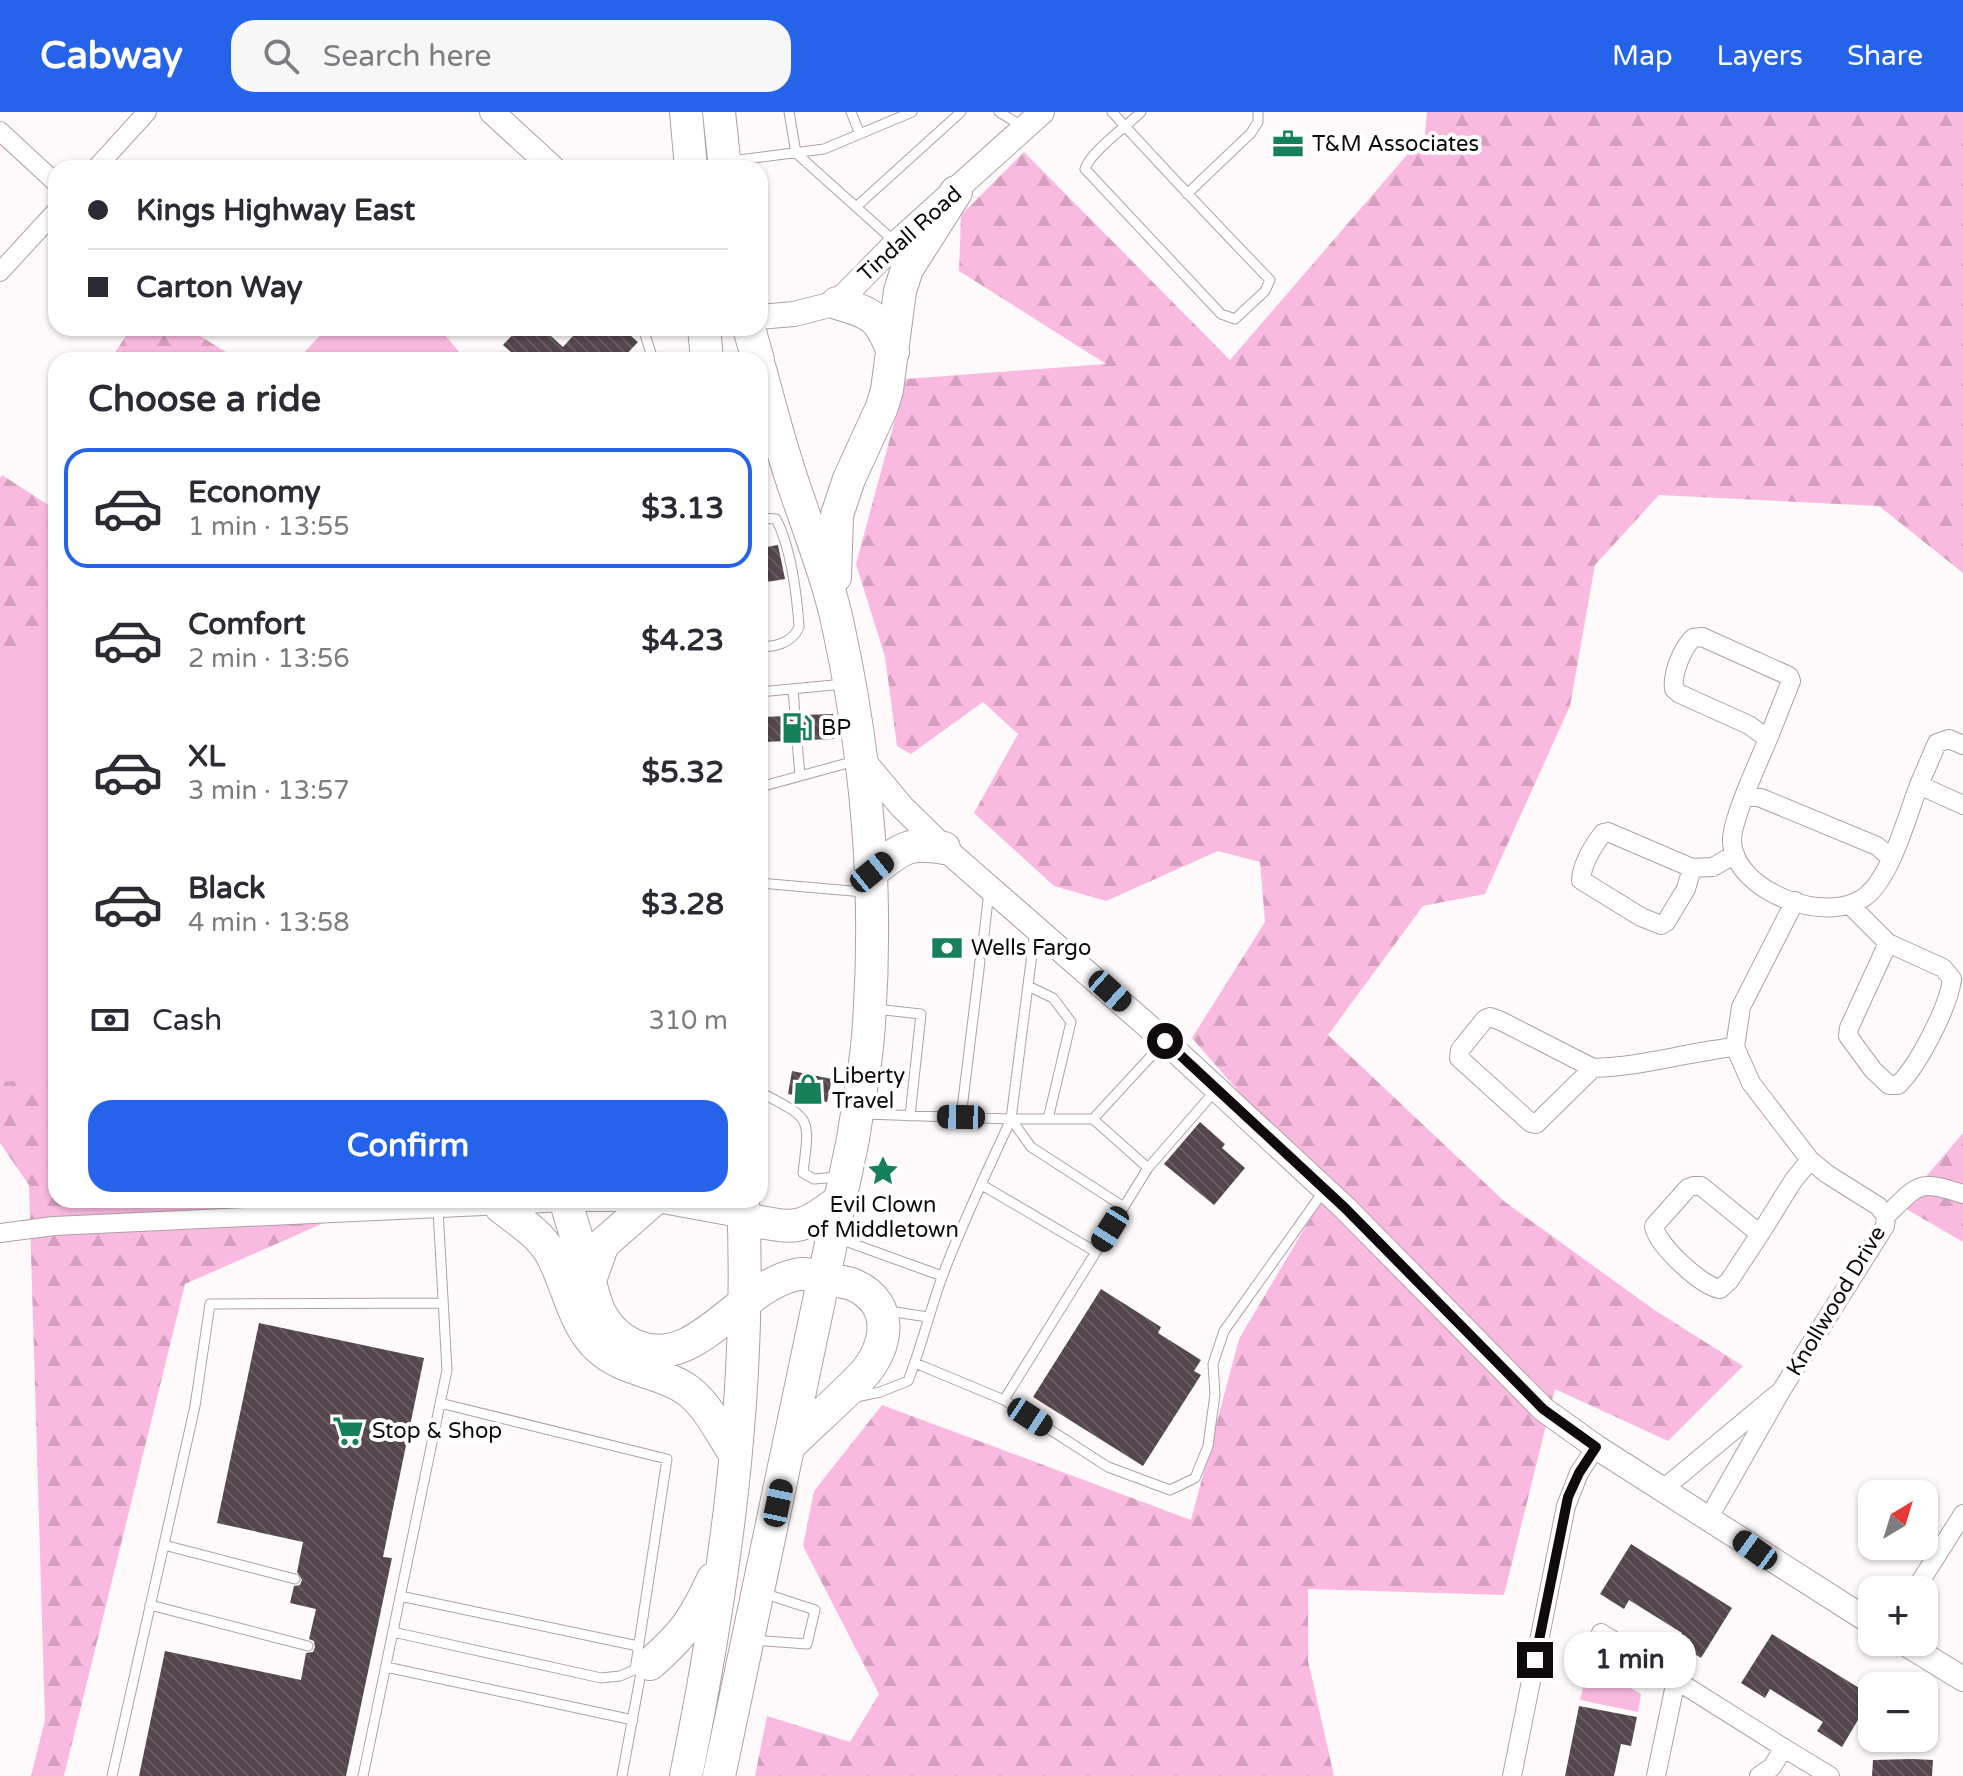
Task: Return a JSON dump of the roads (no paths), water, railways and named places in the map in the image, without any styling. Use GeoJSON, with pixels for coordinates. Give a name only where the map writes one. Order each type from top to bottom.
{"type":"FeatureCollection","features":[{"type":"Feature","properties":{"kind":"highway"},"geometry":{"type":"LineString","coordinates":[[686,112],[690,160]]}},
{"type":"Feature","properties":{"kind":"highway"},"geometry":{"type":"LineString","coordinates":[[719,112],[724,160]]}},
{"type":"Feature","properties":{"kind":"highway"},"geometry":{"type":"LineString","coordinates":[[719,1776],[843,1188],[868,1039],[872,883],[862,759],[838,624],[834,555],[837,515],[849,479],[882,407],[893,352],[900,291],[907,269],[956,192]]}},
{"type":"Feature","properties":{"kind":"highway"},"geometry":{"type":"LineString","coordinates":[[837,303],[870,314],[885,332],[893,352]]}},
{"type":"Feature","properties":{"kind":"highway"},"geometry":{"type":"LineString","coordinates":[[768,397],[813,567],[838,624]]}},
{"type":"Feature","properties":{"kind":"highway"},"geometry":{"type":"LineString","coordinates":[[872,883],[903,848],[926,845],[944,848]]}},
{"type":"Feature","properties":{"kind":"highway"},"geometry":{"type":"LineString","coordinates":[[686,1776],[711,1653],[735,1454],[743,1301],[743,1209],[790,1227],[801,1225],[812,1222],[843,1188]]}},
{"type":"Feature","properties":{"kind":"highway"},"geometry":{"type":"LineString","coordinates":[[502,1208],[542,1241],[551,1254],[590,1339],[618,1361],[672,1381],[695,1396],[735,1454]]}},
{"type":"Feature","properties":{"kind":"highway"},"geometry":{"type":"LineString","coordinates":[[568,1208],[594,1299],[609,1328],[632,1345],[646,1350],[679,1348],[698,1340],[743,1301],[795,1274],[810,1274],[850,1283],[871,1297],[879,1309],[884,1334],[881,1350],[861,1377],[791,1444]]}},
{"type":"Feature","properties":{"kind":"highway"},"geometry":{"type":"LineString","coordinates":[[590,1280],[603,1244],[644,1208]]}},
{"type":"Feature","properties":{"kind":"highway"},"geometry":{"type":"LineString","coordinates":[[641,1662],[679,1639],[697,1613],[724,1554]]}},
{"type":"Feature","properties":{"kind":"street"},"geometry":{"type":"LineString","coordinates":[[103,160],[147,112]]}},
{"type":"Feature","properties":{"kind":"street"},"geometry":{"type":"LineString","coordinates":[[492,112],[544,160]]}},
{"type":"Feature","properties":{"kind":"street","name":"Tindall Road"},"geometry":{"type":"LineString","coordinates":[[837,303],[897,243],[1033,120]]}},
{"type":"Feature","properties":{"kind":"street"},"geometry":{"type":"LineString","coordinates":[[0,131],[48,176]]}},
{"type":"Feature","properties":{"kind":"street"},"geometry":{"type":"LineString","coordinates":[[0,272],[48,220]]}},
{"type":"Feature","properties":{"kind":"street"},"geometry":{"type":"LineString","coordinates":[[768,316],[794,314],[837,303]]}},
{"type":"Feature","properties":{"kind":"street"},"geometry":{"type":"LineString","coordinates":[[1768,739],[1749,725],[1674,689],[1675,673],[1693,638],[1702,637],[1789,676],[1791,681],[1731,842],[1741,870],[1754,883],[1812,907],[1829,909],[1850,905],[1868,895],[1883,874],[1937,743],[1949,739],[1963,745]]}},
{"type":"Feature","properties":{"kind":"street"},"geometry":{"type":"LineString","coordinates":[[862,759],[902,807],[944,848],[1165,1041],[1325,1189],[1543,1409],[1662,1490],[1858,1614]]}},
{"type":"Feature","properties":{"kind":"street"},"geometry":{"type":"LineString","coordinates":[[1919,785],[1963,805]]}},
{"type":"Feature","properties":{"kind":"street"},"geometry":{"type":"LineString","coordinates":[[1746,795],[1761,798],[1877,846],[1891,858]]}},
{"type":"Feature","properties":{"kind":"street"},"geometry":{"type":"LineString","coordinates":[[1692,868],[1686,889],[1661,925],[1641,917],[1581,880],[1581,872],[1595,844],[1603,833],[1608,832],[1692,868],[1713,867],[1735,854]]}},
{"type":"Feature","properties":{"kind":"street"},"geometry":{"type":"LineString","coordinates":[[1593,1068],[1536,1124],[1531,1123],[1459,1058],[1460,1050],[1490,1017],[1593,1068],[1622,1067],[1703,1050],[1735,1047],[1741,1007],[1795,901]]}},
{"type":"Feature","properties":{"kind":"street"},"geometry":{"type":"LineString","coordinates":[[1850,905],[1888,943],[1943,968],[1952,979],[1918,1061],[1898,1085],[1889,1085],[1873,1070],[1848,1036],[1888,943]]}},
{"type":"Feature","properties":{"kind":"street","name":"Knollwood Drive"},"geometry":{"type":"LineString","coordinates":[[1708,1519],[1781,1391],[1864,1263],[1885,1226],[1886,1216],[1878,1206],[1810,1160],[1751,1083],[1735,1047]]}},
{"type":"Feature","properties":{"kind":"street"},"geometry":{"type":"LineString","coordinates":[[1760,1234],[1701,1186],[1688,1188],[1654,1226],[1655,1236],[1690,1271],[1713,1289],[1720,1289],[1729,1281],[1760,1234],[1793,1181],[1810,1160]]}},
{"type":"Feature","properties":{"kind":"street"},"geometry":{"type":"LineString","coordinates":[[1886,1216],[1910,1192],[1922,1185],[1934,1184],[1963,1194]]}},
{"type":"Feature","properties":{"kind":"street"},"geometry":{"type":"LineString","coordinates":[[0,1233],[54,1226],[480,1208]]}},
{"type":"Feature","properties":{"kind":"street","name":"Knollwood Drive"},"geometry":{"type":"LineString","coordinates":[[1662,1490],[1781,1391]]}},
{"type":"Feature","properties":{"kind":"street"},"geometry":{"type":"LineString","coordinates":[[1512,1776],[1566,1506],[1579,1473],[1596,1447]]}},
{"type":"Feature","properties":{"kind":"street"},"geometry":{"type":"LineString","coordinates":[[1924,1576],[1963,1514]]}},
{"type":"Feature","properties":{"kind":"street"},"geometry":{"type":"LineString","coordinates":[[1601,1633],[1830,1776]]}},
{"type":"Feature","properties":{"kind":"street"},"geometry":{"type":"LineString","coordinates":[[1926,1656],[1963,1679]]}},
{"type":"Feature","properties":{"kind":"street"},"geometry":{"type":"LineString","coordinates":[[1656,1776],[1676,1680]]}},
{"type":"Feature","properties":{"kind":"street"},"geometry":{"type":"LineString","coordinates":[[1759,1776],[1772,1767],[1784,1748]]}},
{"type":"Feature","properties":{"kind":"lane"},"geometry":{"type":"LineString","coordinates":[[789,112],[796,153],[897,243]]}},
{"type":"Feature","properties":{"kind":"lane"},"geometry":{"type":"LineString","coordinates":[[851,112],[860,134]]}},
{"type":"Feature","properties":{"kind":"lane"},"geometry":{"type":"LineString","coordinates":[[755,160],[824,149],[912,112]]}},
{"type":"Feature","properties":{"kind":"lane"},"geometry":{"type":"LineString","coordinates":[[856,207],[961,112]]}},
{"type":"Feature","properties":{"kind":"lane"},"geometry":{"type":"LineString","coordinates":[[999,112],[1033,120]]}},
{"type":"Feature","properties":{"kind":"lane"},"geometry":{"type":"LineString","coordinates":[[1112,112],[1126,127],[1187,194],[1270,280],[1265,291],[1235,319],[1221,314],[1085,169],[1087,161],[1126,127],[1141,112]]}},
{"type":"Feature","properties":{"kind":"lane"},"geometry":{"type":"LineString","coordinates":[[1187,194],[1251,133],[1258,122],[1258,112]]}},
{"type":"Feature","properties":{"kind":"lane"},"geometry":{"type":"LineString","coordinates":[[768,518],[776,519],[798,607],[797,633],[786,642],[768,647]]}},
{"type":"Feature","properties":{"kind":"lane"},"geometry":{"type":"LineString","coordinates":[[790,567],[813,567]]}},
{"type":"Feature","properties":{"kind":"lane"},"geometry":{"type":"LineString","coordinates":[[768,691],[848,683]]}},
{"type":"Feature","properties":{"kind":"lane"},"geometry":{"type":"LineString","coordinates":[[793,689],[795,715]]}},
{"type":"Feature","properties":{"kind":"lane"},"geometry":{"type":"LineString","coordinates":[[797,741],[800,776]]}},
{"type":"Feature","properties":{"kind":"lane"},"geometry":{"type":"LineString","coordinates":[[768,785],[862,759]]}},
{"type":"Feature","properties":{"kind":"lane"},"geometry":{"type":"LineString","coordinates":[[768,883],[872,883]]}},
{"type":"Feature","properties":{"kind":"lane"},"geometry":{"type":"LineString","coordinates":[[984,935],[990,887]]}},
{"type":"Feature","properties":{"kind":"lane"},"geometry":{"type":"LineString","coordinates":[[835,1402],[880,1392],[908,1381],[942,1276],[1011,1119],[1035,927]]}},
{"type":"Feature","properties":{"kind":"lane"},"geometry":{"type":"LineString","coordinates":[[961,1117],[980,961]]}},
{"type":"Feature","properties":{"kind":"lane"},"geometry":{"type":"LineString","coordinates":[[1028,986],[1053,998],[1071,1022],[1048,1119]]}},
{"type":"Feature","properties":{"kind":"lane"},"geometry":{"type":"LineString","coordinates":[[869,1008],[921,1014],[910,1116]]}},
{"type":"Feature","properties":{"kind":"lane"},"geometry":{"type":"LineString","coordinates":[[1093,1119],[1165,1041]]}},
{"type":"Feature","properties":{"kind":"lane"},"geometry":{"type":"LineString","coordinates":[[1004,1400],[1148,1168],[1217,1088]]}},
{"type":"Feature","properties":{"kind":"lane"},"geometry":{"type":"LineString","coordinates":[[768,1096],[798,1112],[808,1129],[803,1173],[843,1188]]}},
{"type":"Feature","properties":{"kind":"lane"},"geometry":{"type":"LineString","coordinates":[[857,1114],[1093,1119],[1148,1168]]}},
{"type":"Feature","properties":{"kind":"lane"},"geometry":{"type":"LineString","coordinates":[[1011,1119],[1031,1147],[1124,1207]]}},
{"type":"Feature","properties":{"kind":"lane"},"geometry":{"type":"LineString","coordinates":[[982,1185],[1096,1252]]}},
{"type":"Feature","properties":{"kind":"lane"},"geometry":{"type":"LineString","coordinates":[[915,1363],[1004,1400],[1108,1467],[1170,1490],[1195,1478],[1210,1433],[1215,1394],[1213,1364],[1224,1331],[1325,1189]]}},
{"type":"Feature","properties":{"kind":"lane"},"geometry":{"type":"LineString","coordinates":[[363,1776],[447,1370],[438,1210]]}},
{"type":"Feature","properties":{"kind":"lane"},"geometry":{"type":"LineString","coordinates":[[833,1237],[942,1276]]}},
{"type":"Feature","properties":{"kind":"lane"},"geometry":{"type":"LineString","coordinates":[[112,1776],[195,1406],[210,1304],[443,1303]]}},
{"type":"Feature","properties":{"kind":"lane"},"geometry":{"type":"LineString","coordinates":[[879,1309],[928,1317]]}},
{"type":"Feature","properties":{"kind":"lane"},"geometry":{"type":"LineString","coordinates":[[440,1403],[667,1459],[633,1720],[622,1776]]}},
{"type":"Feature","properties":{"kind":"lane"},"geometry":{"type":"LineString","coordinates":[[164,1545],[295,1579]]}},
{"type":"Feature","properties":{"kind":"lane"},"geometry":{"type":"LineString","coordinates":[[749,1640],[807,1644],[815,1610],[759,1592]]}},
{"type":"Feature","properties":{"kind":"lane"},"geometry":{"type":"LineString","coordinates":[[400,1596],[641,1662]]}},
{"type":"Feature","properties":{"kind":"lane"},"geometry":{"type":"LineString","coordinates":[[150,1605],[308,1646]]}},
{"type":"Feature","properties":{"kind":"lane"},"geometry":{"type":"LineString","coordinates":[[393,1632],[601,1678],[620,1676],[641,1662]]}},
{"type":"Feature","properties":{"kind":"lane"},"geometry":{"type":"LineString","coordinates":[[386,1667],[633,1720]]}},
{"type":"Feature","properties":{"kind":"place","name":"T&M Associates"},"geometry":{"type":"Point","coordinates":[1288,144]}},
{"type":"Feature","properties":{"kind":"place","name":"BP"},"geometry":{"type":"Point","coordinates":[797,728]}},
{"type":"Feature","properties":{"kind":"place","name":"Wells Fargo"},"geometry":{"type":"Point","coordinates":[947,948]}},
{"type":"Feature","properties":{"kind":"place","name":"Liberty Travel"},"geometry":{"type":"Point","coordinates":[808,1089]}},
{"type":"Feature","properties":{"kind":"place","name":"Evil Clown of Middletown"},"geometry":{"type":"Point","coordinates":[883,1171]}},
{"type":"Feature","properties":{"kind":"place","name":"Stop & Shop"},"geometry":{"type":"Point","coordinates":[348,1431]}}]}
